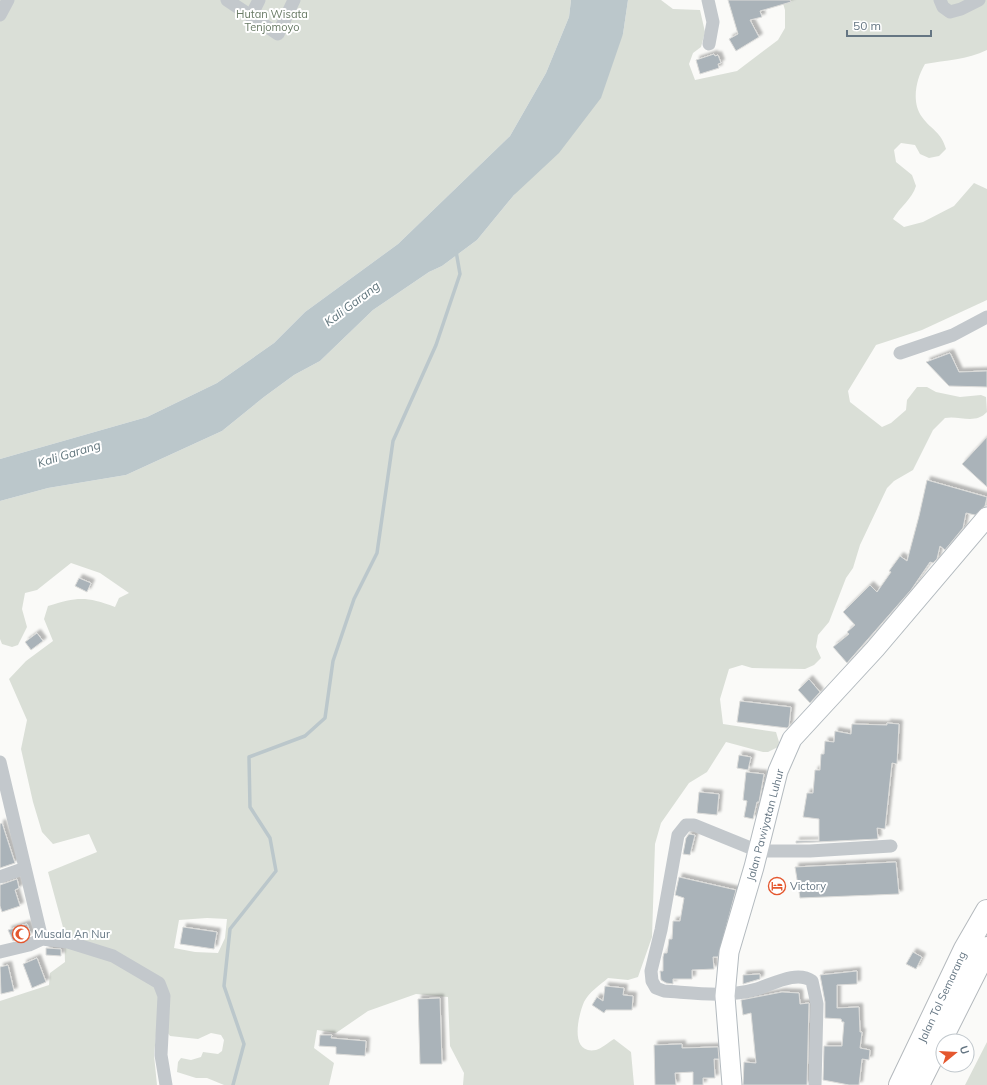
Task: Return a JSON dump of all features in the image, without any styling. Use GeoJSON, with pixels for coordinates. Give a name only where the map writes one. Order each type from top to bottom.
{"type":"FeatureCollection","features":[{"type":"Feature","properties":{"kind":"highway","name":"Jalan Tol Semarang"},"geometry":{"type":"LineString","coordinates":[[900,1085],[965,949],[987,911]]}},
{"type":"Feature","properties":{"kind":"highway","name":"Jalan Tol Semarang"},"geometry":{"type":"LineString","coordinates":[[918,1085],[987,948]]}},
{"type":"Feature","properties":{"kind":"main road","name":"Jalan Pawiyatan Luhur"},"geometry":{"type":"LineString","coordinates":[[732,1085],[724,996],[729,952],[758,851],[778,771],[792,739],[875,649],[987,517]]}},
{"type":"Feature","properties":{"kind":"street"},"geometry":{"type":"LineString","coordinates":[[0,15],[8,0]]}},
{"type":"Feature","properties":{"kind":"street"},"geometry":{"type":"LineString","coordinates":[[227,0],[278,34],[294,0]]}},
{"type":"Feature","properties":{"kind":"street"},"geometry":{"type":"LineString","coordinates":[[251,16],[260,0]]}},
{"type":"Feature","properties":{"kind":"street"},"geometry":{"type":"LineString","coordinates":[[708,0],[713,22],[709,44]]}},
{"type":"Feature","properties":{"kind":"street"},"geometry":{"type":"LineString","coordinates":[[940,0],[943,8],[950,12],[961,9],[979,0]]}},
{"type":"Feature","properties":{"kind":"street"},"geometry":{"type":"LineString","coordinates":[[900,353],[952,335],[987,317]]}},
{"type":"Feature","properties":{"kind":"street"},"geometry":{"type":"LineString","coordinates":[[0,762],[42,938]]}},
{"type":"Feature","properties":{"kind":"street"},"geometry":{"type":"LineString","coordinates":[[815,1085],[817,1004],[812,981],[807,977],[798,976],[755,990],[724,996],[664,991],[656,988],[652,981],[651,971],[662,923],[678,834],[686,825],[694,825],[758,851],[810,851],[890,846]]}},
{"type":"Feature","properties":{"kind":"street"},"geometry":{"type":"LineString","coordinates":[[0,877],[25,868]]}},
{"type":"Feature","properties":{"kind":"street"},"geometry":{"type":"LineString","coordinates":[[0,952],[29,945],[42,938],[68,942],[107,954],[146,974],[159,983],[164,996],[161,1055],[166,1085]]}},
{"type":"Feature","properties":{"kind":"green space","name":"Hutan Wisata Tenjomoyo"},"geometry":{"type":"Polygon","coordinates":[[[0,0],[571,0],[569,17],[546,73],[510,136],[398,244],[305,312],[274,343],[217,383],[147,417],[0,459],[0,0]]]}},
{"type":"Feature","properties":{"kind":"green space"},"geometry":{"type":"Polygon","coordinates":[[[628,0],[661,0],[673,9],[700,10],[705,32],[701,47],[693,53],[689,64],[695,80],[737,71],[778,40],[785,28],[785,10],[782,0],[987,0],[987,50],[964,58],[925,64],[919,76],[916,98],[919,111],[925,121],[939,134],[946,149],[939,156],[929,158],[920,154],[915,145],[901,143],[894,150],[896,162],[912,175],[916,186],[912,195],[893,219],[904,227],[923,222],[954,206],[974,183],[987,189],[987,300],[922,330],[876,345],[848,391],[850,402],[882,427],[891,423],[906,410],[907,400],[917,387],[927,387],[936,392],[960,397],[981,395],[986,397],[987,412],[982,416],[972,419],[945,418],[933,430],[913,470],[894,481],[887,488],[860,545],[853,568],[846,578],[829,622],[818,635],[816,647],[821,658],[814,665],[805,669],[752,668],[742,665],[729,669],[720,699],[723,724],[776,732],[779,742],[778,747],[768,752],[763,752],[726,742],[707,772],[689,783],[661,823],[655,844],[652,937],[638,977],[628,980],[608,978],[586,998],[580,1016],[578,1033],[579,1041],[582,1047],[587,1050],[596,1050],[614,1039],[631,1052],[634,1085],[463,1085],[464,1073],[450,1046],[448,997],[416,994],[368,1011],[336,1033],[317,1030],[314,1048],[334,1063],[329,1085],[224,1085],[207,1078],[196,1078],[177,1072],[178,1062],[181,1058],[191,1060],[201,1057],[203,1052],[218,1054],[222,1051],[224,1040],[221,1035],[211,1033],[198,1039],[170,1036],[167,1032],[156,1036],[154,1055],[157,1085],[0,1085],[0,1001],[49,985],[50,973],[65,962],[64,931],[48,872],[97,852],[89,834],[53,844],[42,832],[33,802],[21,749],[27,720],[9,679],[26,661],[53,641],[44,619],[48,606],[74,599],[89,599],[115,607],[119,598],[129,593],[100,573],[71,563],[37,590],[25,593],[22,609],[27,627],[18,645],[12,647],[2,644],[0,639],[0,501],[48,488],[126,475],[222,431],[294,375],[320,361],[373,310],[429,272],[442,266],[477,240],[514,195],[623,34],[628,0]],[[207,918],[179,920],[174,948],[195,952],[218,953],[225,938],[227,919],[207,918]]]}},
{"type":"Feature","properties":{"kind":"green space"},"geometry":{"type":"Polygon","coordinates":[[[987,1042],[987,1085],[965,1085],[971,1073],[975,1073],[975,1065],[987,1042]]]}},
{"type":"Feature","properties":{"kind":"water","name":"Kali Garang"},"geometry":{"type":"Polygon","coordinates":[[[571,0],[628,0],[623,34],[601,98],[559,153],[514,195],[477,240],[442,266],[429,272],[373,310],[320,361],[294,375],[222,431],[126,475],[48,488],[0,501],[0,459],[147,417],[217,383],[274,343],[305,312],[398,244],[510,136],[546,73],[569,17],[571,0]]]}},
{"type":"Feature","properties":{"kind":"building"},"geometry":{"type":"Polygon","coordinates":[[[728,0],[790,0],[791,2],[760,11],[762,17],[750,20],[759,37],[736,51],[729,39],[738,34],[728,0]]]}},
{"type":"Feature","properties":{"kind":"building"},"geometry":{"type":"Polygon","coordinates":[[[714,54],[715,56],[718,55],[721,63],[718,64],[719,68],[700,74],[696,60],[714,54]]]}},
{"type":"Feature","properties":{"kind":"building"},"geometry":{"type":"Polygon","coordinates":[[[950,353],[959,372],[987,371],[987,387],[949,386],[926,362],[950,353]]]}},
{"type":"Feature","properties":{"kind":"building"},"geometry":{"type":"Polygon","coordinates":[[[987,437],[987,487],[962,464],[987,437]]]}},
{"type":"Feature","properties":{"kind":"building"},"geometry":{"type":"Polygon","coordinates":[[[927,480],[987,497],[985,506],[975,515],[966,513],[963,528],[945,550],[940,546],[937,559],[933,563],[930,562],[911,590],[847,663],[833,647],[849,634],[847,632],[855,625],[843,612],[870,585],[877,592],[900,556],[907,561],[927,480]]]}},
{"type":"Feature","properties":{"kind":"building"},"geometry":{"type":"Polygon","coordinates":[[[79,578],[91,583],[87,592],[75,586],[79,578]]]}},
{"type":"Feature","properties":{"kind":"building"},"geometry":{"type":"Polygon","coordinates":[[[37,633],[43,641],[31,650],[25,642],[37,633]]]}},
{"type":"Feature","properties":{"kind":"building"},"geometry":{"type":"Polygon","coordinates":[[[809,679],[820,692],[810,703],[798,690],[809,679]]]}},
{"type":"Feature","properties":{"kind":"building"},"geometry":{"type":"Polygon","coordinates":[[[740,701],[791,707],[789,726],[787,728],[737,722],[740,701]]]}},
{"type":"Feature","properties":{"kind":"building"},"geometry":{"type":"Polygon","coordinates":[[[887,723],[899,724],[897,764],[892,763],[885,829],[877,828],[878,839],[796,843],[796,841],[819,841],[819,819],[803,817],[807,793],[813,793],[815,770],[820,770],[821,754],[824,754],[825,741],[834,742],[835,731],[851,734],[852,724],[887,725],[887,723]]]}},
{"type":"Feature","properties":{"kind":"building"},"geometry":{"type":"Polygon","coordinates":[[[739,755],[751,757],[748,770],[737,768],[739,755]]]}},
{"type":"Feature","properties":{"kind":"building"},"geometry":{"type":"Polygon","coordinates":[[[746,772],[764,774],[759,802],[757,802],[753,819],[744,817],[747,801],[743,800],[746,772]]]}},
{"type":"Feature","properties":{"kind":"building"},"geometry":{"type":"Polygon","coordinates":[[[699,792],[719,794],[717,815],[697,813],[699,792]]]}},
{"type":"Feature","properties":{"kind":"building"},"geometry":{"type":"Polygon","coordinates":[[[2,823],[15,863],[0,868],[0,824],[2,823]]]}},
{"type":"Feature","properties":{"kind":"building"},"geometry":{"type":"Polygon","coordinates":[[[689,834],[695,835],[690,855],[683,854],[686,838],[689,834]]]}},
{"type":"Feature","properties":{"kind":"building"},"geometry":{"type":"Polygon","coordinates":[[[896,862],[899,894],[800,898],[795,867],[896,862]]]}},
{"type":"Feature","properties":{"kind":"building"},"geometry":{"type":"Polygon","coordinates":[[[679,877],[736,890],[718,957],[713,957],[714,969],[692,970],[692,979],[673,979],[673,984],[666,983],[661,980],[660,971],[663,971],[663,957],[664,953],[667,953],[669,939],[672,939],[673,921],[680,921],[684,898],[675,895],[679,877]]]}},
{"type":"Feature","properties":{"kind":"building"},"geometry":{"type":"Polygon","coordinates":[[[17,879],[19,888],[15,890],[20,906],[2,912],[0,906],[0,885],[17,879]]]}},
{"type":"Feature","properties":{"kind":"building","name":"Musala An Nur"},"geometry":{"type":"Polygon","coordinates":[[[27,924],[31,935],[13,941],[8,930],[27,924]]]}},
{"type":"Feature","properties":{"kind":"building"},"geometry":{"type":"Polygon","coordinates":[[[183,927],[217,932],[214,949],[180,944],[183,927]]]}},
{"type":"Feature","properties":{"kind":"building"},"geometry":{"type":"Polygon","coordinates":[[[46,948],[61,949],[61,956],[46,955],[46,948]]]}},
{"type":"Feature","properties":{"kind":"building"},"geometry":{"type":"Polygon","coordinates":[[[913,952],[922,957],[916,969],[906,964],[913,952]]]}},
{"type":"Feature","properties":{"kind":"building"},"geometry":{"type":"Polygon","coordinates":[[[37,958],[46,982],[32,988],[23,964],[37,958]]]}},
{"type":"Feature","properties":{"kind":"building"},"geometry":{"type":"Polygon","coordinates":[[[8,965],[14,991],[1,994],[0,967],[8,965]]]}},
{"type":"Feature","properties":{"kind":"building"},"geometry":{"type":"Polygon","coordinates":[[[857,971],[857,984],[837,985],[837,1008],[859,1007],[860,1032],[862,1032],[860,1048],[870,1050],[869,1060],[862,1059],[859,1085],[849,1085],[823,1080],[824,1046],[842,1046],[844,1022],[842,1022],[841,1019],[825,1018],[825,1002],[820,975],[857,971]]]}},
{"type":"Feature","properties":{"kind":"building"},"geometry":{"type":"Polygon","coordinates":[[[760,974],[760,979],[743,984],[743,975],[760,974]]]}},
{"type":"Feature","properties":{"kind":"building"},"geometry":{"type":"Polygon","coordinates":[[[605,986],[624,988],[623,995],[633,996],[632,1010],[606,1010],[604,1013],[592,1005],[597,997],[603,1001],[605,986]]]}},
{"type":"Feature","properties":{"kind":"building"},"geometry":{"type":"Polygon","coordinates":[[[782,992],[799,993],[800,1004],[809,1003],[807,1085],[743,1085],[744,1062],[756,1063],[751,1013],[743,1015],[741,1000],[782,992]]]}},
{"type":"Feature","properties":{"kind":"building"},"geometry":{"type":"Polygon","coordinates":[[[440,998],[442,1064],[420,1064],[418,999],[440,998]]]}},
{"type":"Feature","properties":{"kind":"building"},"geometry":{"type":"Polygon","coordinates":[[[320,1035],[332,1035],[331,1038],[366,1041],[365,1056],[336,1054],[336,1047],[319,1046],[320,1035]]]}},
{"type":"Feature","properties":{"kind":"building"},"geometry":{"type":"Polygon","coordinates":[[[682,1044],[682,1048],[718,1047],[719,1059],[714,1059],[715,1078],[703,1078],[703,1085],[693,1085],[693,1072],[675,1073],[676,1085],[655,1085],[654,1045],[682,1044]]]}},
{"type":"Feature","properties":{"kind":"waterway"},"geometry":{"type":"LineString","coordinates":[[233,1085],[244,1044],[224,986],[230,929],[276,871],[270,838],[250,807],[249,757],[305,736],[325,718],[333,661],[354,599],[377,553],[393,441],[436,345],[460,274],[456,251]]}},
{"type":"Feature","properties":{"kind":"place","name":"Victory"},"geometry":{"type":"Point","coordinates":[777,886]}},
{"type":"Feature","properties":{"kind":"place","name":"Musala An Nur"},"geometry":{"type":"Point","coordinates":[21,934]}}]}
